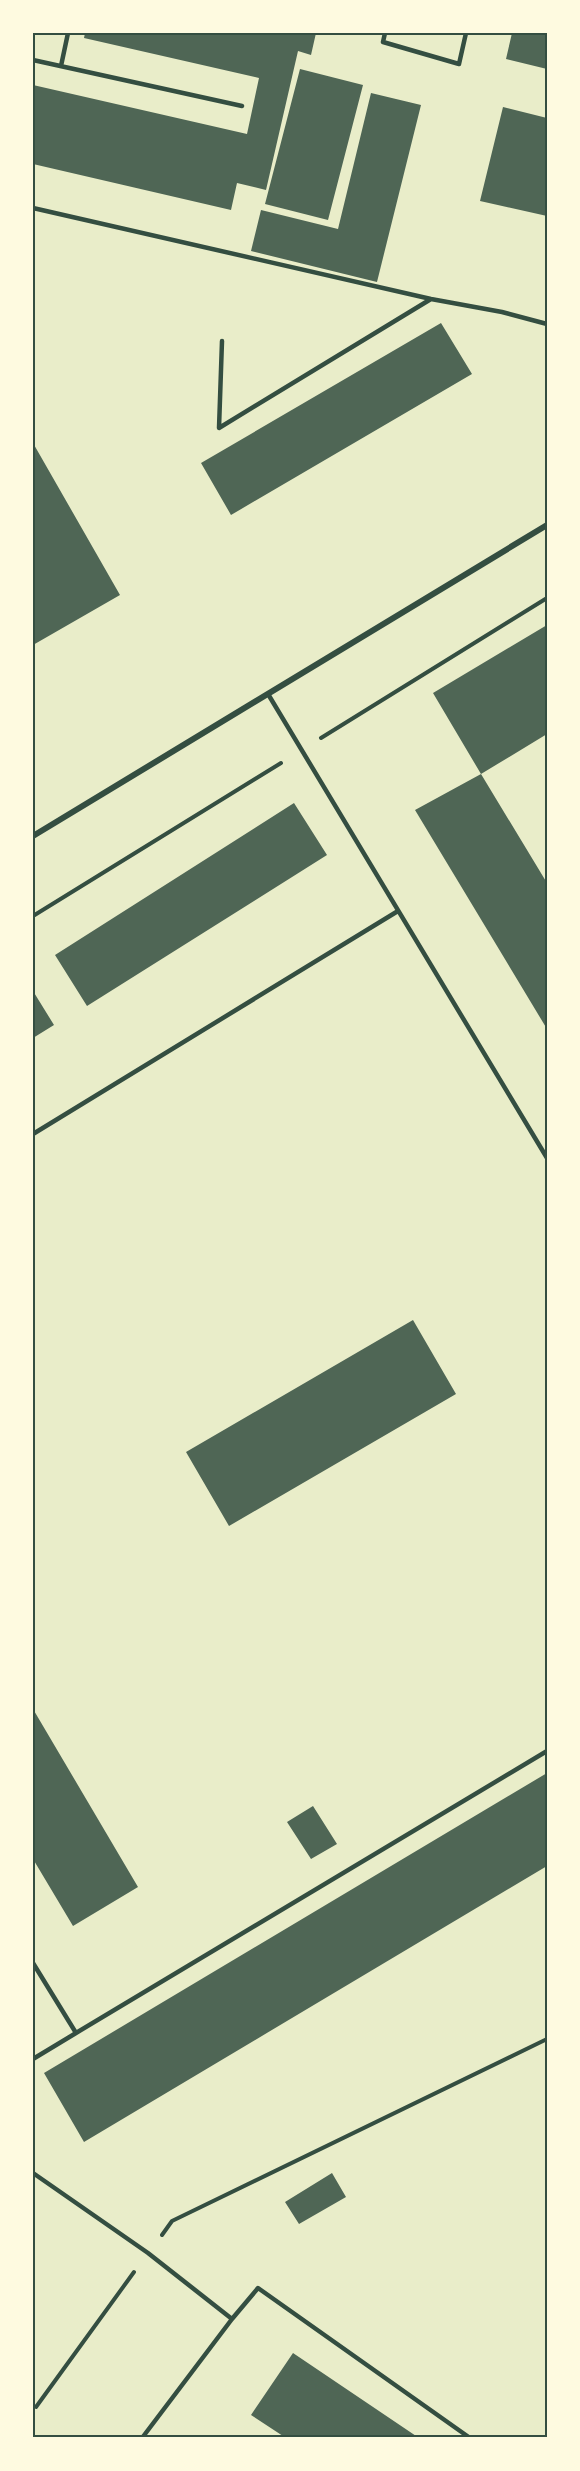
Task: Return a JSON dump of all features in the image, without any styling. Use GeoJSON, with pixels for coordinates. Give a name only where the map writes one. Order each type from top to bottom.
{"type":"FeatureCollection","features":[{"type":"Feature","properties":{"kind":"street"},"geometry":{"type":"LineString","coordinates":[[33,836],[547,525]]}},
{"type":"Feature","properties":{"kind":"lane"},"geometry":{"type":"LineString","coordinates":[[61,66],[68,33]]}},
{"type":"Feature","properties":{"kind":"lane"},"geometry":{"type":"LineString","coordinates":[[385,33],[383,42],[459,64],[466,33]]}},
{"type":"Feature","properties":{"kind":"lane"},"geometry":{"type":"LineString","coordinates":[[33,60],[242,106]]}},
{"type":"Feature","properties":{"kind":"lane"},"geometry":{"type":"LineString","coordinates":[[33,208],[547,324]]}},
{"type":"Feature","properties":{"kind":"lane"},"geometry":{"type":"LineString","coordinates":[[222,341],[219,428],[431,299]]}},
{"type":"Feature","properties":{"kind":"lane"},"geometry":{"type":"LineString","coordinates":[[268,694],[547,1158]]}},
{"type":"Feature","properties":{"kind":"lane"},"geometry":{"type":"LineString","coordinates":[[33,1134],[398,911]]}},
{"type":"Feature","properties":{"kind":"lane"},"geometry":{"type":"LineString","coordinates":[[33,2059],[547,1751]]}},
{"type":"Feature","properties":{"kind":"lane"},"geometry":{"type":"LineString","coordinates":[[33,1964],[76,2033]]}},
{"type":"Feature","properties":{"kind":"lane"},"geometry":{"type":"LineString","coordinates":[[33,2173],[148,2253],[232,2319]]}},
{"type":"Feature","properties":{"kind":"lane"},"geometry":{"type":"LineString","coordinates":[[142,2438],[258,2288],[470,2438]]}},
{"type":"Feature","properties":{"kind":"path"},"geometry":{"type":"LineString","coordinates":[[36,2408],[172,2221],[547,2039]]}},
{"type":"Feature","properties":{"kind":"building"},"geometry":{"type":"Polygon","coordinates":[[[85,33],[316,33],[311,55],[298,51],[266,190],[237,183],[231,210],[33,164],[33,85],[247,134],[259,78],[84,38],[85,33]]]}},
{"type":"Feature","properties":{"kind":"building"},"geometry":{"type":"Polygon","coordinates":[[[512,33],[547,33],[547,69],[506,59],[512,33]]]}},
{"type":"Feature","properties":{"kind":"building"},"geometry":{"type":"Polygon","coordinates":[[[300,69],[363,85],[328,220],[265,204],[300,69]]]}},
{"type":"Feature","properties":{"kind":"building"},"geometry":{"type":"Polygon","coordinates":[[[371,93],[421,105],[377,282],[251,251],[261,210],[338,229],[371,93]]]}},
{"type":"Feature","properties":{"kind":"building"},"geometry":{"type":"Polygon","coordinates":[[[503,107],[547,118],[547,216],[480,201],[503,107]]]}},
{"type":"Feature","properties":{"kind":"building"},"geometry":{"type":"Polygon","coordinates":[[[441,323],[472,374],[231,515],[201,463],[441,323]]]}},
{"type":"Feature","properties":{"kind":"building"},"geometry":{"type":"Polygon","coordinates":[[[33,443],[120,595],[33,645],[33,443]]]}},
{"type":"Feature","properties":{"kind":"building"},"geometry":{"type":"Polygon","coordinates":[[[547,625],[547,734],[481,774],[433,693],[547,625]]]}},
{"type":"Feature","properties":{"kind":"building"},"geometry":{"type":"Polygon","coordinates":[[[481,774],[547,883],[547,1029],[415,810],[481,774]]]}},
{"type":"Feature","properties":{"kind":"building"},"geometry":{"type":"Polygon","coordinates":[[[294,803],[327,855],[87,1006],[55,955],[294,803]]]}},
{"type":"Feature","properties":{"kind":"building"},"geometry":{"type":"Polygon","coordinates":[[[33,991],[54,1025],[33,1038],[33,991]]]}},
{"type":"Feature","properties":{"kind":"building"},"geometry":{"type":"Polygon","coordinates":[[[413,1320],[456,1394],[229,1526],[186,1452],[413,1320]]]}},
{"type":"Feature","properties":{"kind":"building"},"geometry":{"type":"Polygon","coordinates":[[[33,1709],[138,1887],[73,1926],[33,1859],[33,1709]]]}},
{"type":"Feature","properties":{"kind":"building"},"geometry":{"type":"Polygon","coordinates":[[[547,1773],[547,1866],[84,2142],[44,2073],[547,1773]]]}},
{"type":"Feature","properties":{"kind":"building"},"geometry":{"type":"Polygon","coordinates":[[[313,1806],[337,1844],[311,1859],[287,1822],[313,1806]]]}},
{"type":"Feature","properties":{"kind":"building"},"geometry":{"type":"Polygon","coordinates":[[[332,2173],[346,2197],[299,2224],[285,2202],[332,2173]]]}},
{"type":"Feature","properties":{"kind":"building"},"geometry":{"type":"Polygon","coordinates":[[[293,2353],[419,2438],[286,2438],[251,2415],[293,2353]]]}}]}
